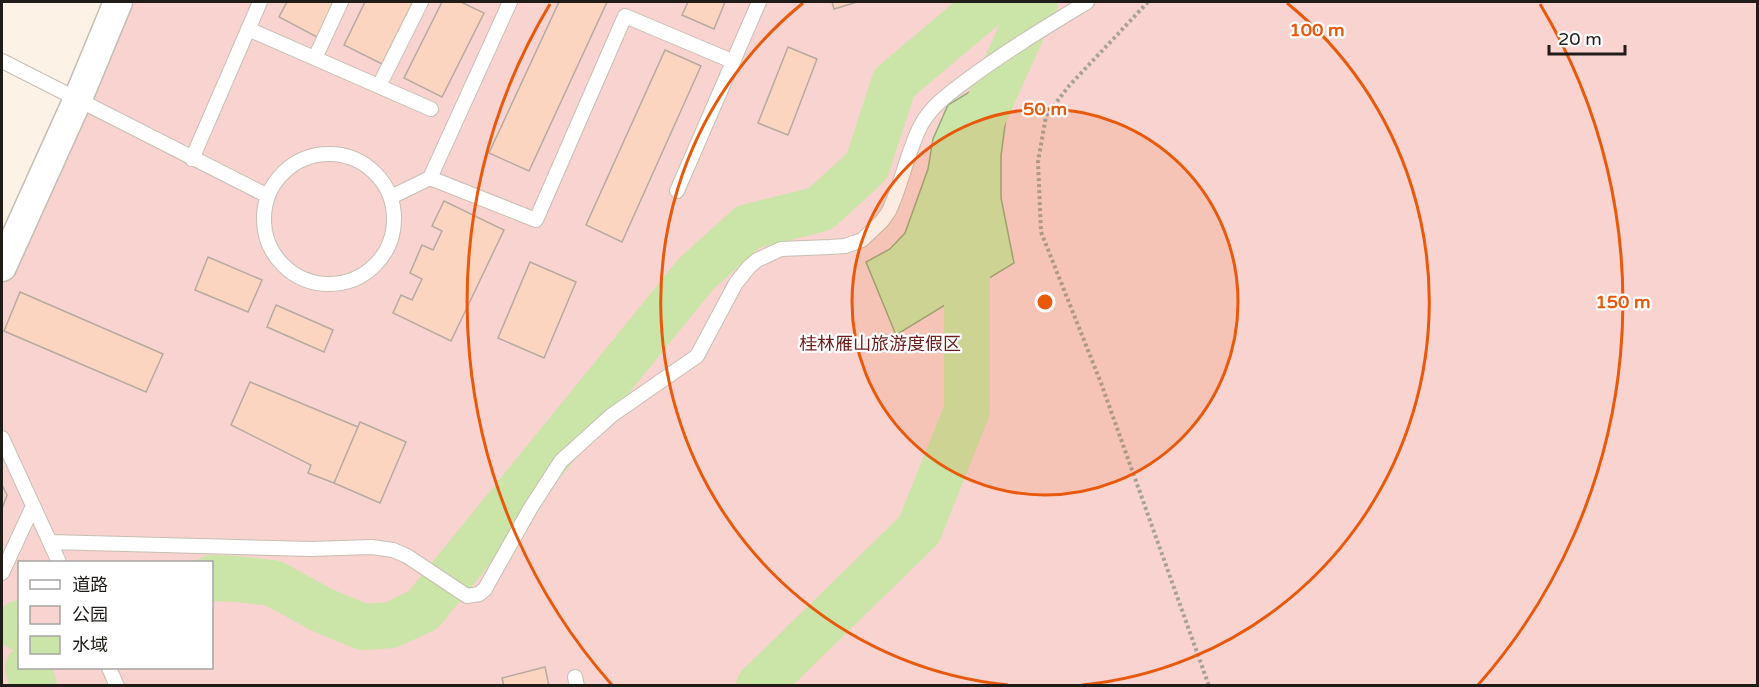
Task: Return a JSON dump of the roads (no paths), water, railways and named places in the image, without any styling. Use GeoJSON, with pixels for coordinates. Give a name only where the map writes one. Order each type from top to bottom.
{"type":"FeatureCollection","features":[{"type":"Feature","properties":{"kind":"street"},"geometry":{"type":"LineString","coordinates":[[2,267],[118,2]]}},
{"type":"Feature","properties":{"kind":"lane"},"geometry":{"type":"LineString","coordinates":[[192,159],[260,2]]}},
{"type":"Feature","properties":{"kind":"lane"},"geometry":{"type":"LineString","coordinates":[[315,58],[341,2]]}},
{"type":"Feature","properties":{"kind":"lane"},"geometry":{"type":"LineString","coordinates":[[379,86],[421,2]]}},
{"type":"Feature","properties":{"kind":"lane"},"geometry":{"type":"LineString","coordinates":[[391,197],[430,178],[510,2]]}},
{"type":"Feature","properties":{"kind":"lane"},"geometry":{"type":"LineString","coordinates":[[677,191],[759,2]]}},
{"type":"Feature","properties":{"kind":"lane"},"geometry":{"type":"LineString","coordinates":[[2,438],[55,552],[372,547],[393,550],[406,556],[467,596],[479,594],[485,589],[530,509],[561,461],[612,415],[697,356],[736,283],[749,267],[757,260],[781,249],[837,247],[862,240],[882,221],[894,202],[914,140],[930,111],[946,96],[1002,54],[1087,2]]}},
{"type":"Feature","properties":{"kind":"lane"},"geometry":{"type":"LineString","coordinates":[[430,178],[536,220],[625,16],[732,61]]}},
{"type":"Feature","properties":{"kind":"lane"},"geometry":{"type":"LineString","coordinates":[[248,29],[431,109]]}},
{"type":"Feature","properties":{"kind":"lane"},"geometry":{"type":"LineString","coordinates":[[2,61],[268,196]]}},
{"type":"Feature","properties":{"kind":"lane"},"geometry":{"type":"LineString","coordinates":[[325,153],[344,155],[362,162],[376,173],[388,188],[391,197],[395,225],[390,244],[380,261],[364,275],[346,283],[326,285],[306,281],[288,270],[274,255],[266,237],[264,216],[268,196],[277,179],[290,166],[306,157],[325,153]]}},
{"type":"Feature","properties":{"kind":"lane"},"geometry":{"type":"LineString","coordinates":[[2,573],[33,506]]}},
{"type":"Feature","properties":{"kind":"lane"},"geometry":{"type":"LineString","coordinates":[[109,669],[117,686]]}},
{"type":"Feature","properties":{"kind":"water"},"geometry":{"type":"Polygon","coordinates":[[[1025,58],[1006,118],[1001,156],[1001,198],[1014,263],[896,335],[866,262],[890,249],[905,233],[928,169],[933,139],[948,105],[1025,58]]]}},
{"type":"Feature","properties":{"kind":"waterway"},"geometry":{"type":"LineString","coordinates":[[213,578],[273,583],[322,610],[363,627],[391,625],[423,610],[696,274],[748,227],[820,209],[867,166],[894,83],[990,2]]}},
{"type":"Feature","properties":{"kind":"waterway"},"geometry":{"type":"LineString","coordinates":[[978,128],[1035,2]]}},
{"type":"Feature","properties":{"kind":"waterway"},"geometry":{"type":"LineString","coordinates":[[759,686],[919,530],[967,410],[967,229]]}},
{"type":"Feature","properties":{"kind":"waterway"},"geometry":{"type":"LineString","coordinates":[[28,669],[34,686]]}},
{"type":"Feature","properties":{"kind":"park label","name":"桂林雁山旅游度假区"},"geometry":{"type":"Point","coordinates":[880,344]}}]}
